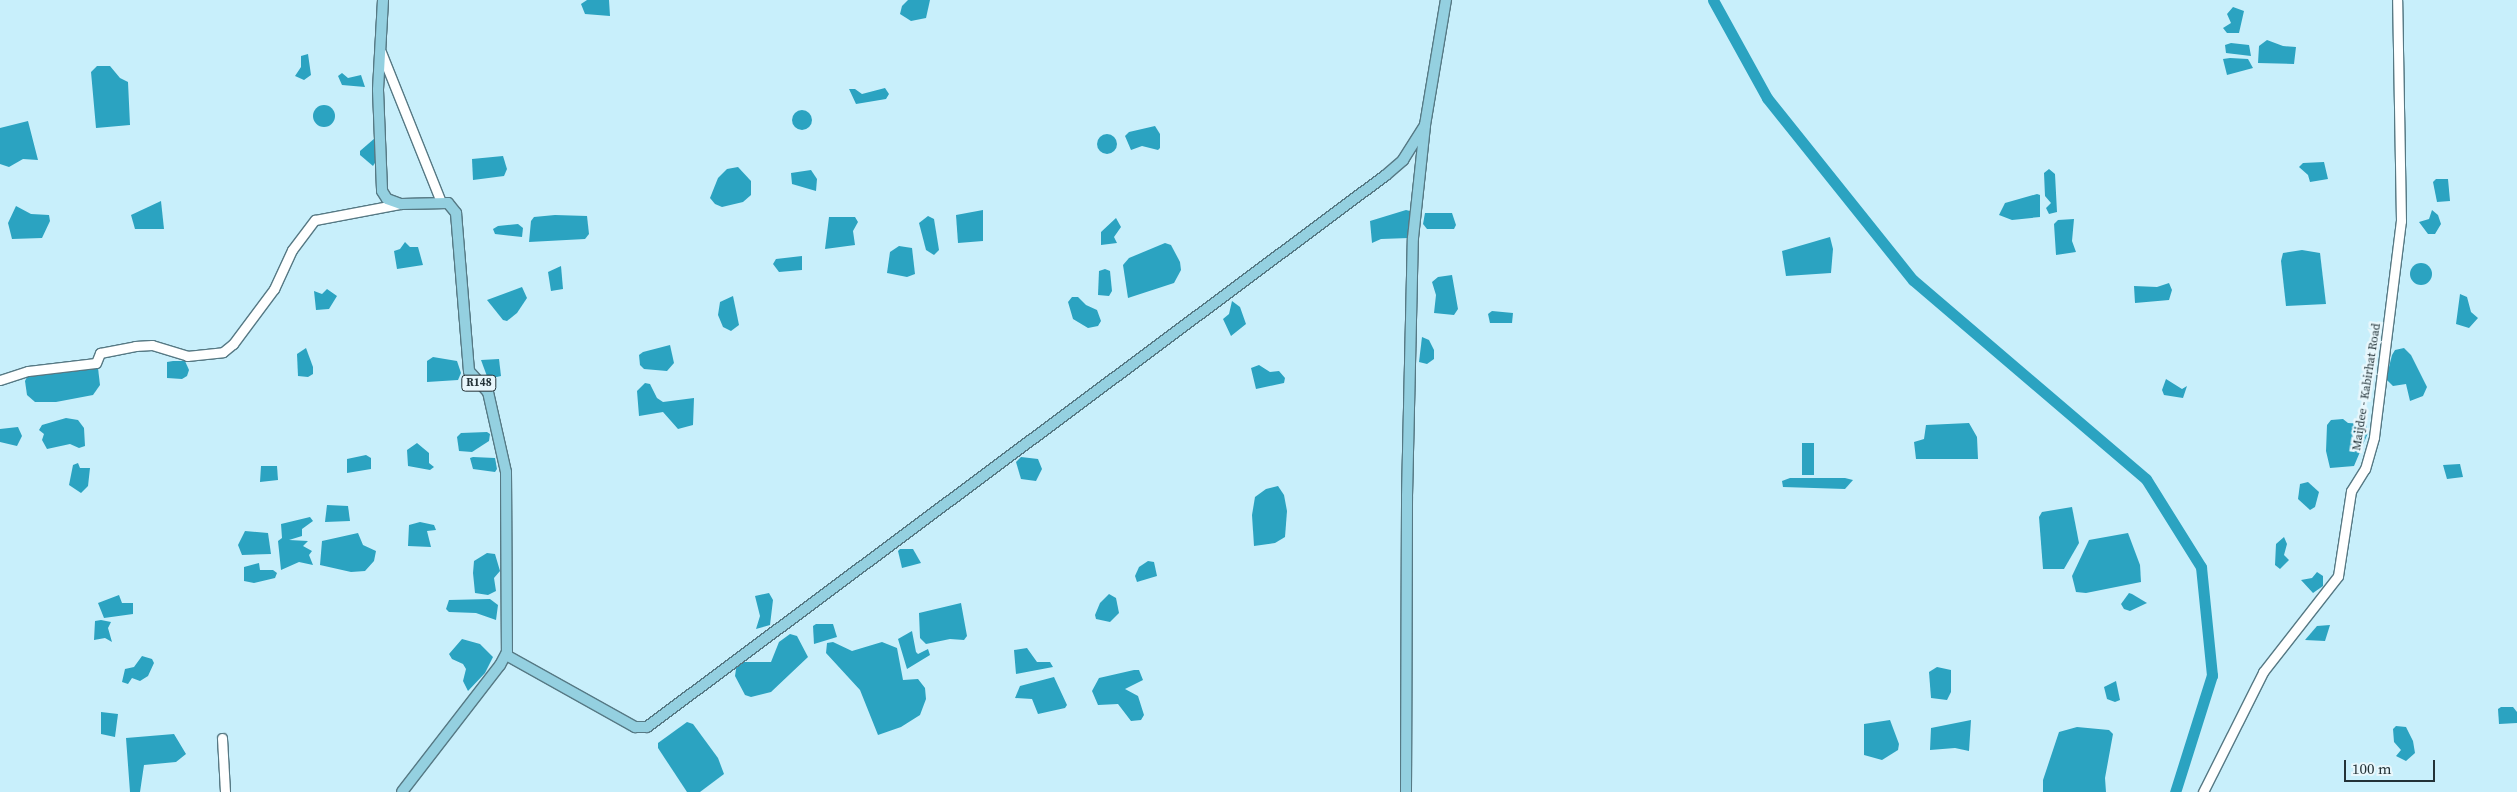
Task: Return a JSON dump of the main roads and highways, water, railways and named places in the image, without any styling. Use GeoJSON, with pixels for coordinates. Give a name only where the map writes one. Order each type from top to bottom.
{"type":"FeatureCollection","features":[{"type":"Feature","properties":{"kind":"main road","name":"R148"},"geometry":{"type":"LineString","coordinates":[[383,0],[378,90],[382,191],[387,199],[401,204],[448,203],[456,213],[469,371],[488,392],[506,472],[506,655]]}},
{"type":"Feature","properties":{"kind":"main road"},"geometry":{"type":"LineString","coordinates":[[1406,792],[1406,496],[1413,238],[1425,125],[1446,0]]}},
{"type":"Feature","properties":{"kind":"main road"},"geometry":{"type":"LineString","coordinates":[[402,792],[506,655],[635,727],[647,727],[1386,175],[1403,160],[1425,125]]}},
{"type":"Feature","properties":{"kind":"water"},"geometry":{"type":"Polygon","coordinates":[[[587,0],[609,0],[610,16],[585,14],[581,4],[587,0]]]}},
{"type":"Feature","properties":{"kind":"water"},"geometry":{"type":"Polygon","coordinates":[[[908,0],[930,0],[926,18],[911,21],[900,14],[902,6],[908,0]]]}},
{"type":"Feature","properties":{"kind":"water"},"geometry":{"type":"Polygon","coordinates":[[[2233,7],[2244,11],[2239,33],[2227,33],[2223,28],[2231,23],[2227,14],[2233,7]]]}},
{"type":"Feature","properties":{"kind":"water"},"geometry":{"type":"Polygon","coordinates":[[[2267,40],[2283,46],[2296,47],[2294,64],[2258,63],[2259,46],[2267,40]]]}},
{"type":"Feature","properties":{"kind":"water"},"geometry":{"type":"Polygon","coordinates":[[[2231,43],[2249,45],[2251,56],[2226,53],[2225,45],[2231,43]]]}},
{"type":"Feature","properties":{"kind":"water"},"geometry":{"type":"Polygon","coordinates":[[[308,54],[311,75],[304,80],[295,76],[301,67],[301,56],[308,54]]]}},
{"type":"Feature","properties":{"kind":"water"},"geometry":{"type":"Polygon","coordinates":[[[2223,59],[2248,59],[2253,68],[2227,75],[2223,59]]]}},
{"type":"Feature","properties":{"kind":"water"},"geometry":{"type":"Polygon","coordinates":[[[97,66],[110,66],[120,78],[128,82],[130,125],[96,128],[91,72],[97,66]]]}},
{"type":"Feature","properties":{"kind":"water"},"geometry":{"type":"Polygon","coordinates":[[[342,73],[348,78],[361,75],[365,87],[342,85],[338,76],[342,73]]]}},
{"type":"Feature","properties":{"kind":"water"},"geometry":{"type":"Polygon","coordinates":[[[885,88],[889,94],[886,99],[856,104],[849,89],[855,89],[862,94],[885,88]]]}},
{"type":"Feature","properties":{"kind":"water"},"geometry":{"type":"Polygon","coordinates":[[[324,105],[332,108],[335,116],[332,124],[324,127],[316,124],[313,116],[316,108],[324,105]]]}},
{"type":"Feature","properties":{"kind":"water"},"geometry":{"type":"Polygon","coordinates":[[[802,110],[809,113],[812,120],[809,127],[802,130],[795,127],[792,120],[795,113],[802,110]]]}},
{"type":"Feature","properties":{"kind":"water"},"geometry":{"type":"Polygon","coordinates":[[[28,121],[38,160],[23,159],[9,167],[0,164],[0,128],[28,121]]]}},
{"type":"Feature","properties":{"kind":"water"},"geometry":{"type":"Polygon","coordinates":[[[1155,126],[1160,134],[1160,148],[1158,150],[1142,146],[1131,150],[1125,136],[1129,132],[1155,126]]]}},
{"type":"Feature","properties":{"kind":"water"},"geometry":{"type":"Polygon","coordinates":[[[1107,134],[1114,137],[1117,144],[1114,151],[1107,154],[1100,151],[1097,144],[1100,137],[1107,134]]]}},
{"type":"Feature","properties":{"kind":"water"},"geometry":{"type":"Polygon","coordinates":[[[375,138],[378,158],[373,166],[360,155],[360,151],[375,138]]]}},
{"type":"Feature","properties":{"kind":"water"},"geometry":{"type":"Polygon","coordinates":[[[503,156],[507,169],[504,176],[473,180],[472,159],[503,156]]]}},
{"type":"Feature","properties":{"kind":"water"},"geometry":{"type":"Polygon","coordinates":[[[2324,162],[2328,179],[2310,182],[2308,175],[2299,167],[2303,163],[2324,162]]]}},
{"type":"Feature","properties":{"kind":"water"},"geometry":{"type":"Polygon","coordinates":[[[738,167],[751,181],[751,195],[743,202],[722,207],[715,204],[710,198],[718,178],[727,169],[738,167]]]}},
{"type":"Feature","properties":{"kind":"water"},"geometry":{"type":"Polygon","coordinates":[[[2049,169],[2055,174],[2057,212],[2049,214],[2046,208],[2051,203],[2045,196],[2044,173],[2049,169]]]}},
{"type":"Feature","properties":{"kind":"water"},"geometry":{"type":"Polygon","coordinates":[[[811,170],[817,179],[816,191],[792,184],[791,173],[811,170]]]}},
{"type":"Feature","properties":{"kind":"water"},"geometry":{"type":"Polygon","coordinates":[[[2436,179],[2448,179],[2450,201],[2437,202],[2433,182],[2436,179]]]}},
{"type":"Feature","properties":{"kind":"water"},"geometry":{"type":"Polygon","coordinates":[[[2037,194],[2040,195],[2040,217],[2012,220],[1999,215],[2005,203],[2037,194]]]}},
{"type":"Feature","properties":{"kind":"water"},"geometry":{"type":"Polygon","coordinates":[[[161,201],[164,229],[135,229],[131,215],[161,201]]]}},
{"type":"Feature","properties":{"kind":"water"},"geometry":{"type":"Polygon","coordinates":[[[16,206],[31,214],[49,215],[50,221],[42,238],[12,239],[8,223],[16,206]]]}},
{"type":"Feature","properties":{"kind":"water"},"geometry":{"type":"Polygon","coordinates":[[[983,210],[983,241],[958,243],[956,215],[983,210]]]}},
{"type":"Feature","properties":{"kind":"water"},"geometry":{"type":"Polygon","coordinates":[[[1406,210],[1410,211],[1409,238],[1381,239],[1372,243],[1370,221],[1406,210]]]}},
{"type":"Feature","properties":{"kind":"water"},"geometry":{"type":"Polygon","coordinates":[[[2432,210],[2438,215],[2441,224],[2435,234],[2428,234],[2419,222],[2429,219],[2432,210]]]}},
{"type":"Feature","properties":{"kind":"water"},"geometry":{"type":"Polygon","coordinates":[[[1425,213],[1452,213],[1456,225],[1454,229],[1427,229],[1423,224],[1425,213]]]}},
{"type":"Feature","properties":{"kind":"water"},"geometry":{"type":"Polygon","coordinates":[[[555,215],[587,216],[589,234],[585,239],[529,242],[531,221],[534,217],[555,215]]]}},
{"type":"Feature","properties":{"kind":"water"},"geometry":{"type":"Polygon","coordinates":[[[928,216],[934,219],[939,250],[934,255],[926,250],[919,223],[928,216]]]}},
{"type":"Feature","properties":{"kind":"water"},"geometry":{"type":"Polygon","coordinates":[[[829,217],[855,217],[858,222],[853,231],[855,245],[825,249],[829,217]]]}},
{"type":"Feature","properties":{"kind":"water"},"geometry":{"type":"Polygon","coordinates":[[[1116,218],[1121,227],[1114,237],[1117,243],[1101,245],[1101,232],[1116,218]]]}},
{"type":"Feature","properties":{"kind":"water"},"geometry":{"type":"Polygon","coordinates":[[[2074,219],[2072,241],[2076,252],[2056,255],[2054,224],[2058,220],[2074,219]]]}},
{"type":"Feature","properties":{"kind":"water"},"geometry":{"type":"Polygon","coordinates":[[[518,224],[523,228],[522,237],[495,234],[493,229],[498,226],[518,224]]]}},
{"type":"Feature","properties":{"kind":"water"},"geometry":{"type":"Polygon","coordinates":[[[1830,237],[1833,249],[1831,273],[1786,276],[1782,251],[1830,237]]]}},
{"type":"Feature","properties":{"kind":"water"},"geometry":{"type":"Polygon","coordinates":[[[405,242],[410,247],[418,247],[423,265],[397,269],[394,251],[400,249],[405,242]]]}},
{"type":"Feature","properties":{"kind":"water"},"geometry":{"type":"Polygon","coordinates":[[[1165,243],[1171,245],[1180,262],[1181,270],[1174,283],[1128,298],[1123,265],[1129,258],[1165,243]]]}},
{"type":"Feature","properties":{"kind":"water"},"geometry":{"type":"Polygon","coordinates":[[[899,246],[912,248],[915,274],[907,277],[887,273],[890,252],[899,246]]]}},
{"type":"Feature","properties":{"kind":"water"},"geometry":{"type":"Polygon","coordinates":[[[2302,250],[2320,253],[2326,304],[2286,306],[2281,261],[2283,253],[2302,250]]]}},
{"type":"Feature","properties":{"kind":"water"},"geometry":{"type":"Polygon","coordinates":[[[802,256],[802,270],[779,272],[773,264],[776,259],[802,256]]]}},
{"type":"Feature","properties":{"kind":"water"},"geometry":{"type":"Polygon","coordinates":[[[2421,263],[2429,266],[2432,274],[2429,282],[2421,285],[2413,282],[2410,274],[2413,266],[2421,263]]]}},
{"type":"Feature","properties":{"kind":"water"},"geometry":{"type":"Polygon","coordinates":[[[561,266],[563,289],[551,291],[548,272],[561,266]]]}},
{"type":"Feature","properties":{"kind":"water"},"geometry":{"type":"Polygon","coordinates":[[[1105,269],[1110,271],[1112,291],[1109,296],[1098,295],[1099,271],[1105,269]]]}},
{"type":"Feature","properties":{"kind":"water"},"geometry":{"type":"Polygon","coordinates":[[[1452,275],[1458,309],[1454,315],[1434,313],[1436,295],[1432,282],[1438,277],[1452,275]]]}},
{"type":"Feature","properties":{"kind":"water"},"geometry":{"type":"Polygon","coordinates":[[[2169,283],[2172,290],[2169,300],[2135,303],[2134,286],[2157,287],[2169,283]]]}},
{"type":"Feature","properties":{"kind":"water"},"geometry":{"type":"Polygon","coordinates":[[[522,287],[527,298],[517,313],[507,321],[503,320],[487,300],[522,287]]]}},
{"type":"Feature","properties":{"kind":"water"},"geometry":{"type":"Polygon","coordinates":[[[327,289],[337,296],[329,309],[316,310],[314,291],[322,294],[327,289]]]}},
{"type":"Feature","properties":{"kind":"water"},"geometry":{"type":"Polygon","coordinates":[[[2460,294],[2467,297],[2471,312],[2478,318],[2469,328],[2456,324],[2460,294]]]}},
{"type":"Feature","properties":{"kind":"water"},"geometry":{"type":"Polygon","coordinates":[[[733,296],[739,325],[731,331],[723,327],[718,315],[720,302],[733,296]]]}},
{"type":"Feature","properties":{"kind":"water"},"geometry":{"type":"Polygon","coordinates":[[[1072,297],[1078,297],[1086,305],[1097,310],[1101,321],[1098,326],[1088,328],[1073,319],[1068,302],[1072,297]]]}},
{"type":"Feature","properties":{"kind":"water"},"geometry":{"type":"Polygon","coordinates":[[[1232,301],[1240,307],[1246,324],[1231,336],[1223,319],[1229,314],[1232,301]]]}},
{"type":"Feature","properties":{"kind":"water"},"geometry":{"type":"Polygon","coordinates":[[[1492,311],[1513,313],[1512,323],[1490,323],[1488,314],[1492,311]]]}},
{"type":"Feature","properties":{"kind":"water"},"geometry":{"type":"Polygon","coordinates":[[[1422,337],[1429,340],[1434,350],[1434,359],[1427,364],[1419,362],[1422,337]]]}},
{"type":"Feature","properties":{"kind":"water"},"geometry":{"type":"Polygon","coordinates":[[[670,345],[674,363],[667,371],[644,369],[640,365],[639,355],[643,352],[670,345]]]}},
{"type":"Feature","properties":{"kind":"water"},"geometry":{"type":"Polygon","coordinates":[[[306,348],[313,367],[313,374],[308,377],[298,376],[297,354],[306,348]]]}},
{"type":"Feature","properties":{"kind":"water"},"geometry":{"type":"Polygon","coordinates":[[[2404,348],[2411,355],[2427,387],[2423,396],[2410,401],[2406,384],[2393,386],[2386,379],[2392,355],[2395,350],[2404,348]]]}},
{"type":"Feature","properties":{"kind":"water"},"geometry":{"type":"Polygon","coordinates":[[[433,357],[457,361],[461,373],[458,380],[427,382],[427,361],[433,357]]]}},
{"type":"Feature","properties":{"kind":"water"},"geometry":{"type":"Polygon","coordinates":[[[499,359],[501,376],[488,379],[481,360],[499,359]]]}},
{"type":"Feature","properties":{"kind":"water"},"geometry":{"type":"Polygon","coordinates":[[[185,361],[189,370],[187,376],[182,379],[167,378],[167,362],[185,361]]]}},
{"type":"Feature","properties":{"kind":"water"},"geometry":{"type":"Polygon","coordinates":[[[1259,365],[1270,372],[1279,371],[1285,378],[1284,383],[1256,389],[1251,368],[1259,365]]]}},
{"type":"Feature","properties":{"kind":"water"},"geometry":{"type":"Polygon","coordinates":[[[98,368],[100,385],[93,395],[56,402],[35,402],[27,395],[25,381],[30,371],[98,368]]]}},
{"type":"Feature","properties":{"kind":"water"},"geometry":{"type":"Polygon","coordinates":[[[2166,379],[2182,389],[2187,386],[2183,398],[2164,395],[2162,390],[2166,379]]]}},
{"type":"Feature","properties":{"kind":"water"},"geometry":{"type":"Polygon","coordinates":[[[645,383],[650,384],[657,398],[663,402],[694,398],[693,425],[678,429],[663,412],[639,416],[637,391],[645,383]]]}},
{"type":"Feature","properties":{"kind":"water"},"geometry":{"type":"Polygon","coordinates":[[[66,418],[78,420],[84,428],[85,446],[79,448],[70,444],[47,449],[42,440],[44,434],[39,430],[42,425],[66,418]]]}},
{"type":"Feature","properties":{"kind":"water"},"geometry":{"type":"Polygon","coordinates":[[[2343,419],[2348,423],[2366,424],[2368,433],[2354,466],[2330,468],[2326,451],[2327,425],[2331,420],[2343,419]]]}},
{"type":"Feature","properties":{"kind":"water"},"geometry":{"type":"Polygon","coordinates":[[[1969,423],[1977,437],[1978,459],[1916,459],[1914,442],[1924,439],[1926,425],[1969,423]]]}},
{"type":"Feature","properties":{"kind":"water"},"geometry":{"type":"Polygon","coordinates":[[[18,427],[22,436],[17,446],[0,442],[0,429],[18,427]]]}},
{"type":"Feature","properties":{"kind":"water"},"geometry":{"type":"Polygon","coordinates":[[[487,432],[490,434],[489,441],[472,452],[459,451],[457,437],[461,433],[487,432]]]}},
{"type":"Feature","properties":{"kind":"water"},"geometry":{"type":"Polygon","coordinates":[[[417,443],[429,453],[429,463],[434,467],[430,470],[408,466],[407,450],[417,443]]]}},
{"type":"Feature","properties":{"kind":"water"},"geometry":{"type":"Polygon","coordinates":[[[1802,443],[1814,443],[1814,475],[1802,475],[1802,443]]]}},
{"type":"Feature","properties":{"kind":"water"},"geometry":{"type":"Polygon","coordinates":[[[366,455],[371,458],[371,469],[347,473],[347,459],[366,455]]]}},
{"type":"Feature","properties":{"kind":"water"},"geometry":{"type":"Polygon","coordinates":[[[1021,457],[1038,459],[1042,469],[1036,481],[1021,479],[1016,462],[1021,457]]]}},
{"type":"Feature","properties":{"kind":"water"},"geometry":{"type":"Polygon","coordinates":[[[470,458],[495,458],[497,469],[495,472],[473,469],[470,458]]]}},
{"type":"Feature","properties":{"kind":"water"},"geometry":{"type":"Polygon","coordinates":[[[78,463],[80,468],[90,468],[88,486],[81,493],[69,485],[73,465],[78,463]]]}},
{"type":"Feature","properties":{"kind":"water"},"geometry":{"type":"Polygon","coordinates":[[[2460,464],[2463,477],[2447,479],[2443,465],[2460,464]]]}},
{"type":"Feature","properties":{"kind":"water"},"geometry":{"type":"Polygon","coordinates":[[[261,466],[277,466],[278,480],[260,482],[261,466]]]}},
{"type":"Feature","properties":{"kind":"water"},"geometry":{"type":"Polygon","coordinates":[[[1790,478],[1845,478],[1853,480],[1845,489],[1783,487],[1782,481],[1790,478]]]}},
{"type":"Feature","properties":{"kind":"water"},"geometry":{"type":"Polygon","coordinates":[[[2308,482],[2319,492],[2315,507],[2310,510],[2298,499],[2300,484],[2308,482]]]}},
{"type":"Feature","properties":{"kind":"water"},"geometry":{"type":"Polygon","coordinates":[[[1278,486],[1284,495],[1287,511],[1285,537],[1275,543],[1254,546],[1252,515],[1255,497],[1266,489],[1278,486]]]}},
{"type":"Feature","properties":{"kind":"water"},"geometry":{"type":"Polygon","coordinates":[[[327,505],[348,506],[350,521],[325,522],[327,505]]]}},
{"type":"Feature","properties":{"kind":"water"},"geometry":{"type":"Polygon","coordinates":[[[2072,507],[2079,543],[2064,569],[2043,569],[2039,517],[2042,512],[2072,507]]]}},
{"type":"Feature","properties":{"kind":"water"},"geometry":{"type":"Polygon","coordinates":[[[310,517],[313,521],[302,529],[302,536],[289,540],[308,541],[303,546],[312,551],[309,555],[313,565],[299,562],[281,570],[278,541],[282,538],[281,524],[310,517]]]}},
{"type":"Feature","properties":{"kind":"water"},"geometry":{"type":"Polygon","coordinates":[[[420,522],[434,525],[436,530],[427,531],[431,547],[408,546],[409,525],[420,522]]]}},
{"type":"Feature","properties":{"kind":"water"},"geometry":{"type":"Polygon","coordinates":[[[245,531],[268,533],[271,554],[242,555],[238,545],[245,531]]]}},
{"type":"Feature","properties":{"kind":"water"},"geometry":{"type":"Polygon","coordinates":[[[358,533],[363,545],[376,551],[374,561],[365,571],[351,572],[320,565],[322,541],[358,533]]]}},
{"type":"Feature","properties":{"kind":"water"},"geometry":{"type":"Polygon","coordinates":[[[2128,533],[2140,565],[2141,582],[2086,593],[2076,592],[2072,576],[2089,540],[2128,533]]]}},
{"type":"Feature","properties":{"kind":"water"},"geometry":{"type":"Polygon","coordinates":[[[2284,537],[2287,544],[2284,555],[2289,560],[2280,569],[2275,565],[2276,544],[2284,537]]]}},
{"type":"Feature","properties":{"kind":"water"},"geometry":{"type":"Polygon","coordinates":[[[900,549],[913,549],[921,563],[902,568],[898,551],[900,549]]]}},
{"type":"Feature","properties":{"kind":"water"},"geometry":{"type":"Polygon","coordinates":[[[487,553],[495,554],[500,571],[494,578],[496,591],[488,595],[475,593],[473,573],[474,561],[487,553]]]}},
{"type":"Feature","properties":{"kind":"water"},"geometry":{"type":"Polygon","coordinates":[[[1148,561],[1154,562],[1157,576],[1137,582],[1135,576],[1139,567],[1148,561]]]}},
{"type":"Feature","properties":{"kind":"water"},"geometry":{"type":"Polygon","coordinates":[[[259,563],[260,570],[273,570],[277,573],[275,578],[254,583],[244,581],[244,567],[259,563]]]}},
{"type":"Feature","properties":{"kind":"water"},"geometry":{"type":"Polygon","coordinates":[[[2317,572],[2323,576],[2323,586],[2313,593],[2301,580],[2312,578],[2317,572]]]}},
{"type":"Feature","properties":{"kind":"water"},"geometry":{"type":"Polygon","coordinates":[[[769,593],[773,600],[770,625],[756,629],[760,616],[755,596],[769,593]]]}},
{"type":"Feature","properties":{"kind":"water"},"geometry":{"type":"Polygon","coordinates":[[[2129,593],[2147,603],[2130,611],[2124,609],[2121,604],[2129,593]]]}},
{"type":"Feature","properties":{"kind":"water"},"geometry":{"type":"Polygon","coordinates":[[[1109,594],[1116,598],[1119,613],[1110,622],[1096,619],[1095,615],[1100,603],[1109,594]]]}},
{"type":"Feature","properties":{"kind":"water"},"geometry":{"type":"Polygon","coordinates":[[[119,595],[122,603],[133,603],[133,614],[104,618],[98,603],[119,595]]]}},
{"type":"Feature","properties":{"kind":"water"},"geometry":{"type":"Polygon","coordinates":[[[490,599],[498,605],[496,620],[476,613],[449,612],[446,609],[449,600],[490,599]]]}},
{"type":"Feature","properties":{"kind":"water"},"geometry":{"type":"Polygon","coordinates":[[[961,603],[967,636],[964,640],[950,639],[926,644],[920,638],[919,613],[961,603]]]}},
{"type":"Feature","properties":{"kind":"water"},"geometry":{"type":"Polygon","coordinates":[[[95,621],[111,622],[108,628],[112,642],[105,638],[94,640],[95,621]]]}},
{"type":"Feature","properties":{"kind":"water"},"geometry":{"type":"Polygon","coordinates":[[[816,624],[833,624],[837,637],[814,644],[813,626],[816,624]]]}},
{"type":"Feature","properties":{"kind":"water"},"geometry":{"type":"Polygon","coordinates":[[[2330,625],[2325,641],[2305,640],[2317,626],[2330,625]]]}},
{"type":"Feature","properties":{"kind":"water"},"geometry":{"type":"Polygon","coordinates":[[[912,631],[916,652],[918,654],[928,649],[930,655],[907,669],[898,639],[912,631]]]}},
{"type":"Feature","properties":{"kind":"water"},"geometry":{"type":"Polygon","coordinates":[[[790,634],[797,636],[808,657],[771,692],[751,697],[745,695],[735,676],[737,662],[771,662],[779,642],[790,634]]]}},
{"type":"Feature","properties":{"kind":"water"},"geometry":{"type":"Polygon","coordinates":[[[462,639],[480,644],[493,657],[485,673],[468,691],[463,681],[466,669],[463,664],[452,659],[449,654],[462,639]]]}},
{"type":"Feature","properties":{"kind":"water"},"geometry":{"type":"Polygon","coordinates":[[[833,642],[852,651],[882,642],[897,648],[903,680],[918,679],[925,688],[926,699],[920,715],[901,727],[878,735],[860,690],[826,653],[827,643],[833,642]]]}},
{"type":"Feature","properties":{"kind":"water"},"geometry":{"type":"Polygon","coordinates":[[[1027,648],[1037,662],[1050,662],[1053,667],[1016,674],[1014,650],[1027,648]]]}},
{"type":"Feature","properties":{"kind":"water"},"geometry":{"type":"Polygon","coordinates":[[[142,656],[152,659],[154,663],[148,676],[140,681],[132,678],[128,684],[122,682],[125,669],[134,667],[142,656]]]}},
{"type":"Feature","properties":{"kind":"water"},"geometry":{"type":"Polygon","coordinates":[[[1937,667],[1951,670],[1951,692],[1947,700],[1931,698],[1929,672],[1937,667]]]}},
{"type":"Feature","properties":{"kind":"water"},"geometry":{"type":"Polygon","coordinates":[[[1139,670],[1143,680],[1125,689],[1138,696],[1144,715],[1141,720],[1131,721],[1118,704],[1098,705],[1092,691],[1099,678],[1139,670]]]}},
{"type":"Feature","properties":{"kind":"water"},"geometry":{"type":"Polygon","coordinates":[[[1054,677],[1067,705],[1065,708],[1038,714],[1032,699],[1015,698],[1020,686],[1054,677]]]}},
{"type":"Feature","properties":{"kind":"water"},"geometry":{"type":"Polygon","coordinates":[[[2116,681],[2120,700],[2115,702],[2107,699],[2104,687],[2116,681]]]}},
{"type":"Feature","properties":{"kind":"water"},"geometry":{"type":"Polygon","coordinates":[[[2501,707],[2513,707],[2517,712],[2517,723],[2499,724],[2498,709],[2501,707]]]}},
{"type":"Feature","properties":{"kind":"water"},"geometry":{"type":"Polygon","coordinates":[[[101,712],[118,714],[115,737],[101,734],[101,712]]]}},
{"type":"Feature","properties":{"kind":"water"},"geometry":{"type":"Polygon","coordinates":[[[1890,720],[1899,744],[1898,750],[1882,760],[1864,755],[1864,724],[1890,720]]]}},
{"type":"Feature","properties":{"kind":"water"},"geometry":{"type":"Polygon","coordinates":[[[1971,720],[1969,751],[1955,748],[1930,750],[1931,728],[1971,720]]]}},
{"type":"Feature","properties":{"kind":"water"},"geometry":{"type":"Polygon","coordinates":[[[687,722],[693,724],[718,758],[724,774],[700,792],[687,792],[658,748],[658,743],[687,722]]]}},
{"type":"Feature","properties":{"kind":"water"},"geometry":{"type":"Polygon","coordinates":[[[2396,726],[2406,727],[2413,741],[2415,753],[2406,761],[2396,756],[2401,750],[2394,742],[2393,729],[2396,726]]]}},
{"type":"Feature","properties":{"kind":"water"},"geometry":{"type":"Polygon","coordinates":[[[2077,727],[2109,730],[2113,734],[2105,778],[2106,792],[2043,792],[2043,780],[2059,732],[2077,727]]]}},
{"type":"Feature","properties":{"kind":"water"},"geometry":{"type":"Polygon","coordinates":[[[174,734],[186,754],[176,762],[144,765],[140,792],[130,792],[126,738],[174,734]]]}},
{"type":"Feature","properties":{"kind":"waterway"},"geometry":{"type":"LineString","coordinates":[[1713,0],[1767,98],[1913,280],[2146,479],[2201,567],[2212,675],[2175,792]]}}]}
